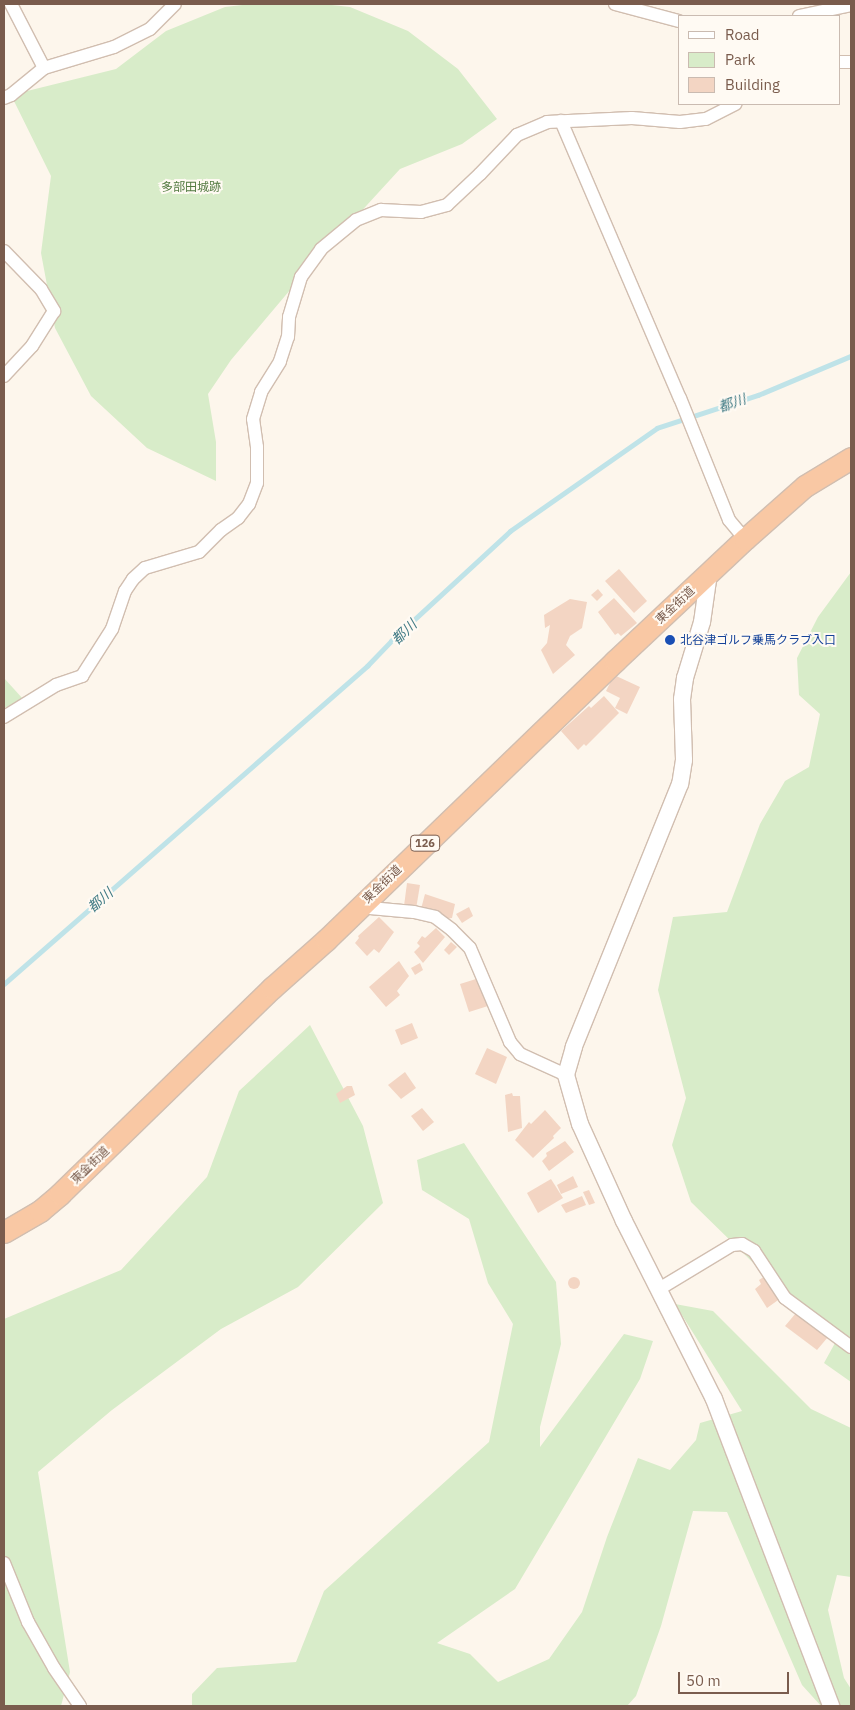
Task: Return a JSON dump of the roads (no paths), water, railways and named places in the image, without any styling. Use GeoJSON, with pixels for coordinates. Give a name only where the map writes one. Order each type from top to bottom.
{"type":"FeatureCollection","features":[{"type":"Feature","properties":{"kind":"highway","name":"東金街道"},"geometry":{"type":"LineString","coordinates":[[4,1232],[40,1211],[60,1194],[272,988],[745,539],[805,486],[851,458]]}},
{"type":"Feature","properties":{"kind":"street"},"geometry":{"type":"LineString","coordinates":[[12,4],[44,68]]}},
{"type":"Feature","properties":{"kind":"street"},"geometry":{"type":"LineString","coordinates":[[4,98],[11,95],[44,68],[114,47],[150,29],[175,4]]}},
{"type":"Feature","properties":{"kind":"street"},"geometry":{"type":"LineString","coordinates":[[615,4],[678,21]]}},
{"type":"Feature","properties":{"kind":"street"},"geometry":{"type":"LineString","coordinates":[[804,15],[851,5]]}},
{"type":"Feature","properties":{"kind":"street"},"geometry":{"type":"LineString","coordinates":[[4,717],[56,685],[82,676],[112,629],[125,591],[132,578],[145,568],[199,552],[221,530],[238,518],[249,504],[257,483],[257,447],[253,418],[260,392],[280,361],[288,337],[290,317],[301,277],[321,248],[356,220],[381,210],[421,212],[447,206],[517,135],[546,122],[632,118],[680,122],[706,118],[733,105]]}},
{"type":"Feature","properties":{"kind":"street"},"geometry":{"type":"LineString","coordinates":[[561,121],[680,398],[729,520],[745,539]]}},
{"type":"Feature","properties":{"kind":"street"},"geometry":{"type":"LineString","coordinates":[[4,251],[41,289],[54,311],[32,346],[4,376]]}},
{"type":"Feature","properties":{"kind":"street"},"geometry":{"type":"LineString","coordinates":[[709,573],[702,622],[685,678],[682,699],[684,760],[680,784],[574,1047],[566,1075],[580,1124],[624,1222],[714,1399],[831,1706]]}},
{"type":"Feature","properties":{"kind":"street"},"geometry":{"type":"LineString","coordinates":[[359,907],[414,912],[435,917],[452,930],[470,948],[510,1042],[520,1054],[566,1075]]}},
{"type":"Feature","properties":{"kind":"street"},"geometry":{"type":"LineString","coordinates":[[658,1288],[732,1246],[742,1244],[754,1252],[786,1298],[851,1347]]}},
{"type":"Feature","properties":{"kind":"street"},"geometry":{"type":"LineString","coordinates":[[4,1563],[28,1622],[54,1668],[80,1706]]}},
{"type":"Feature","properties":{"kind":"waterway","name":"都川"},"geometry":{"type":"LineString","coordinates":[[4,984],[367,666],[391,641],[510,531],[657,428],[758,395],[851,356]]}},
{"type":"Feature","properties":{"kind":"place","name":"北谷津ゴルフ乗馬クラブ入口"},"geometry":{"type":"Point","coordinates":[670,640]}},
{"type":"Feature","properties":{"kind":"park label","name":"多部田城跡"},"geometry":{"type":"Point","coordinates":[191,187]}}]}
